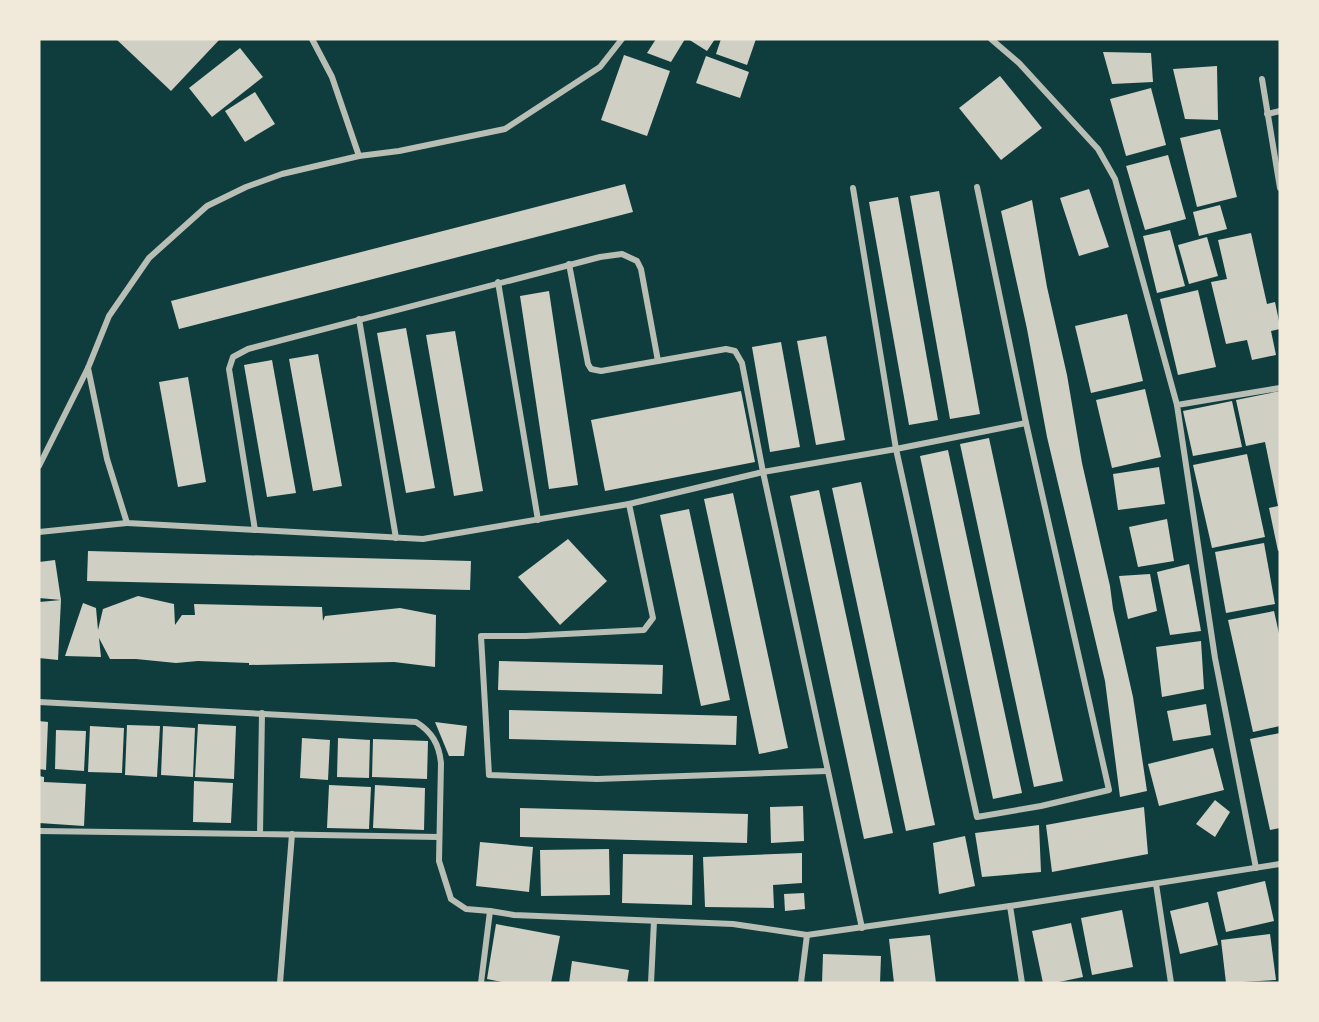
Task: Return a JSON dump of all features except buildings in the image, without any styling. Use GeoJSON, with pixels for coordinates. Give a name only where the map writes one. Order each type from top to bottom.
{"type":"FeatureCollection","features":[{"type":"Feature","properties":{"kind":"street"},"geometry":{"type":"LineString","coordinates":[[312,39],[332,77],[359,156]]}},
{"type":"Feature","properties":{"kind":"street"},"geometry":{"type":"LineString","coordinates":[[39,466],[88,368],[109,316],[149,258],[207,206],[246,187],[282,174],[359,156],[399,151],[505,129],[600,67],[622,39]]}},
{"type":"Feature","properties":{"kind":"street"},"geometry":{"type":"LineString","coordinates":[[991,39],[1019,63],[1098,149],[1115,179],[1177,405],[1215,658],[1256,868]]}},
{"type":"Feature","properties":{"kind":"street"},"geometry":{"type":"LineString","coordinates":[[1262,79],[1280,189]]}},
{"type":"Feature","properties":{"kind":"street"},"geometry":{"type":"LineString","coordinates":[[1267,114],[1280,111]]}},
{"type":"Feature","properties":{"kind":"street"},"geometry":{"type":"LineString","coordinates":[[853,188],[896,449],[977,817],[1041,806],[1109,790],[1026,423],[977,187]]}},
{"type":"Feature","properties":{"kind":"street"},"geometry":{"type":"LineString","coordinates":[[255,530],[229,369],[233,357],[248,348],[569,264],[622,254],[637,261],[641,269],[657,361]]}},
{"type":"Feature","properties":{"kind":"street"},"geometry":{"type":"LineString","coordinates":[[569,264],[588,364],[591,369],[601,371],[726,349],[735,351],[742,363],[763,472],[862,928]]}},
{"type":"Feature","properties":{"kind":"street"},"geometry":{"type":"LineString","coordinates":[[498,282],[538,520]]}},
{"type":"Feature","properties":{"kind":"street"},"geometry":{"type":"LineString","coordinates":[[359,319],[396,538]]}},
{"type":"Feature","properties":{"kind":"street"},"geometry":{"type":"LineString","coordinates":[[88,368],[107,459],[127,523]]}},
{"type":"Feature","properties":{"kind":"street"},"geometry":{"type":"LineString","coordinates":[[1177,405],[1280,387]]}},
{"type":"Feature","properties":{"kind":"street"},"geometry":{"type":"LineString","coordinates":[[39,532],[127,523],[423,540],[629,504],[763,472],[1026,423]]}},
{"type":"Feature","properties":{"kind":"street"},"geometry":{"type":"LineString","coordinates":[[629,504],[653,618],[644,630],[481,636],[489,775],[606,779],[827,771]]}},
{"type":"Feature","properties":{"kind":"street"},"geometry":{"type":"LineString","coordinates":[[39,702],[416,722],[427,729],[436,741],[441,763],[439,861],[451,899],[466,909],[514,915],[733,924],[807,935],[1280,864]]}},
{"type":"Feature","properties":{"kind":"street"},"geometry":{"type":"LineString","coordinates":[[260,834],[262,713]]}},
{"type":"Feature","properties":{"kind":"street"},"geometry":{"type":"LineString","coordinates":[[39,831],[439,837]]}},
{"type":"Feature","properties":{"kind":"street"},"geometry":{"type":"LineString","coordinates":[[280,983],[292,834]]}},
{"type":"Feature","properties":{"kind":"street"},"geometry":{"type":"LineString","coordinates":[[1156,884],[1171,983]]}},
{"type":"Feature","properties":{"kind":"street"},"geometry":{"type":"LineString","coordinates":[[1010,906],[1023,983]]}},
{"type":"Feature","properties":{"kind":"street"},"geometry":{"type":"LineString","coordinates":[[481,983],[490,911]]}},
{"type":"Feature","properties":{"kind":"street"},"geometry":{"type":"LineString","coordinates":[[651,983],[654,921]]}},
{"type":"Feature","properties":{"kind":"street"},"geometry":{"type":"LineString","coordinates":[[801,983],[807,935]]}}]}
